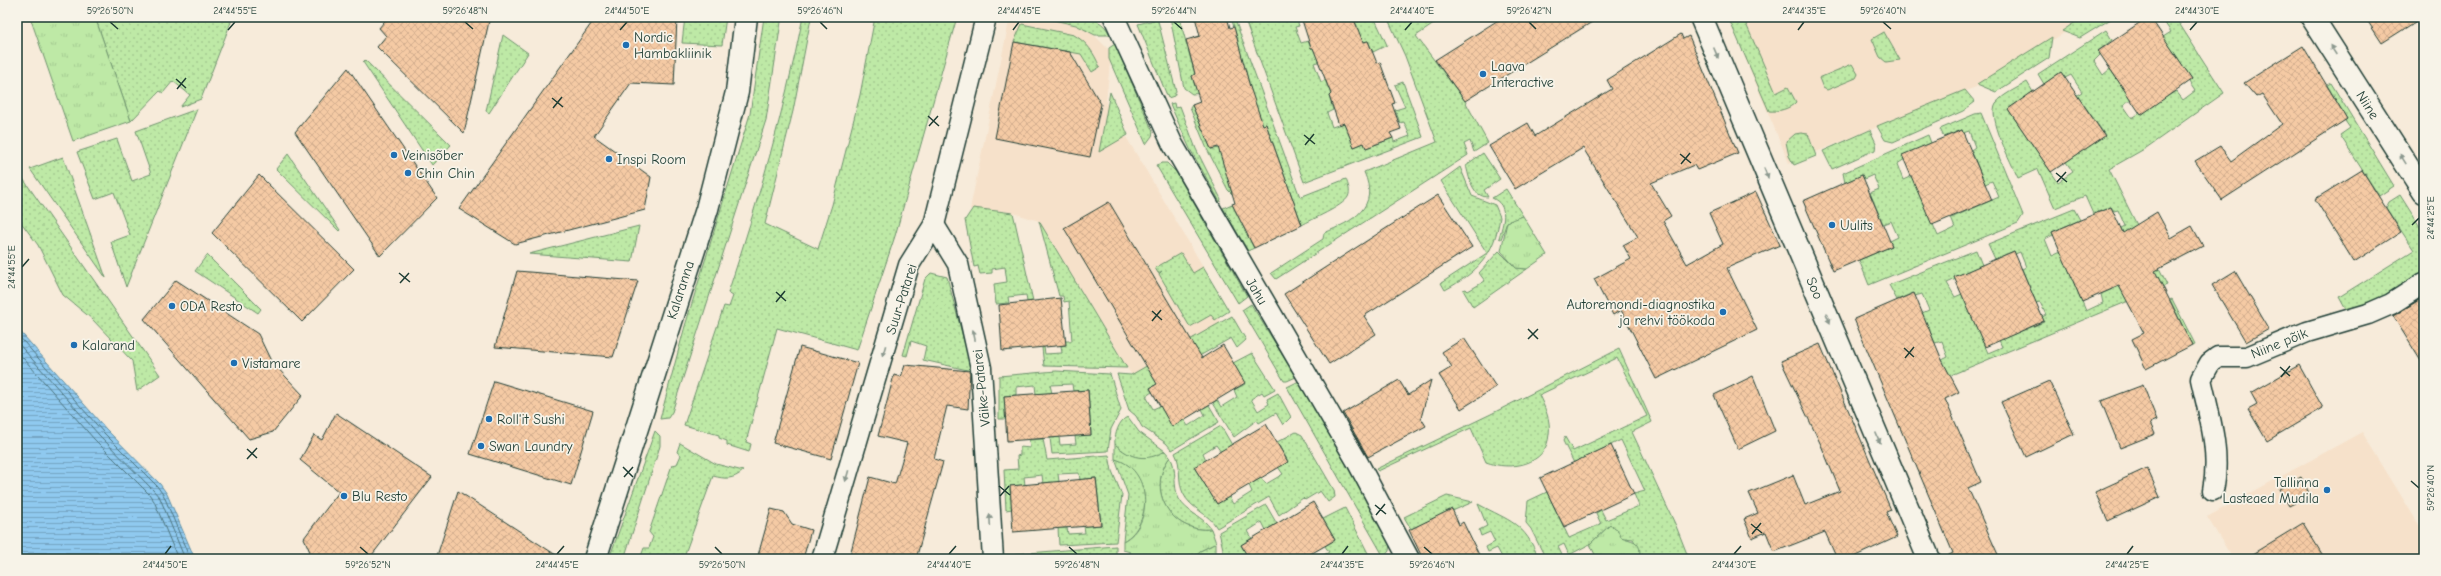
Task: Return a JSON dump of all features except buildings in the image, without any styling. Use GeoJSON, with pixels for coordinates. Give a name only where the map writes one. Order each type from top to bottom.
{"type":"FeatureCollection","features":[{"type":"Feature","properties":{"kind":"street","name":"Kalaranna"},"geometry":{"type":"LineString","coordinates":[[595,559],[706,209],[737,92],[746,17]]}},
{"type":"Feature","properties":{"kind":"street","name":"Suur-Patarei"},"geometry":{"type":"LineString","coordinates":[[822,559],[909,265],[934,225],[957,127],[986,17]]}},
{"type":"Feature","properties":{"kind":"street","name":"Jahu"},"geometry":{"type":"LineString","coordinates":[[1114,17],[1172,143],[1358,463],[1409,559]]}},
{"type":"Feature","properties":{"kind":"street","name":"Soo"},"geometry":{"type":"LineString","coordinates":[[1701,17],[1930,559]]}},
{"type":"Feature","properties":{"kind":"street","name":"Niine"},"geometry":{"type":"LineString","coordinates":[[2312,17],[2424,192]]}},
{"type":"Feature","properties":{"kind":"street","name":"Väike-Patarei"},"geometry":{"type":"LineString","coordinates":[[934,225],[958,264],[981,368],[993,559]]}},
{"type":"Feature","properties":{"kind":"street","name":"Niine põik"},"geometry":{"type":"LineString","coordinates":[[2213,490],[2215,479],[2214,434],[2201,379],[2210,363],[2218,357],[2247,357],[2307,332],[2368,314],[2391,304],[2424,283]]}},
{"type":"Feature","properties":{"kind":"shaded area"},"geometry":{"type":"Polygon","coordinates":[[[1010,17],[1038,17],[1085,26],[1111,52],[1106,103],[1204,268],[1193,275],[1223,326],[1134,379],[1039,221],[1010,212],[970,209],[1010,17]]]}},
{"type":"Feature","properties":{"kind":"shaded area"},"geometry":{"type":"Polygon","coordinates":[[[1728,17],[2090,17],[1976,87],[1789,163],[1728,17]]]}},
{"type":"Feature","properties":{"kind":"shaded area","name":"Tallinna Lasteaed Mudila"},"geometry":{"type":"Polygon","coordinates":[[[2362,432],[2424,533],[2424,559],[2233,559],[2207,517],[2362,432]]]}},
{"type":"Feature","properties":{"kind":"green space"},"geometry":{"type":"Polygon","coordinates":[[[1080,16],[1089,18],[1098,21],[1105,27],[1110,35],[1095,35],[1076,25],[1040,17],[1080,16]]]}},
{"type":"Feature","properties":{"kind":"green space"},"geometry":{"type":"Polygon","coordinates":[[[30,17],[95,17],[131,121],[73,141],[30,17]]]}},
{"type":"Feature","properties":{"kind":"green space"},"geometry":{"type":"Polygon","coordinates":[[[95,17],[233,17],[201,99],[180,107],[190,95],[173,81],[163,93],[160,91],[131,121],[95,17]]]}},
{"type":"Feature","properties":{"kind":"green space"},"geometry":{"type":"Polygon","coordinates":[[[685,17],[726,17],[722,45],[682,43],[685,17]]]}},
{"type":"Feature","properties":{"kind":"green space"},"geometry":{"type":"Polygon","coordinates":[[[764,17],[779,17],[781,22],[766,120],[672,412],[668,418],[660,419],[685,326],[750,114],[764,17]]]}},
{"type":"Feature","properties":{"kind":"green space"},"geometry":{"type":"Polygon","coordinates":[[[803,17],[811,18],[793,111],[765,224],[818,249],[832,205],[860,95],[875,17],[957,17],[895,236],[857,350],[777,328],[746,442],[751,444],[749,452],[727,445],[727,441],[719,438],[719,435],[684,425],[724,306],[729,307],[733,296],[728,293],[770,156],[796,52],[803,17]]]}},
{"type":"Feature","properties":{"kind":"green space"},"geometry":{"type":"Polygon","coordinates":[[[1154,17],[1157,17],[1176,91],[1174,96],[1168,98],[1138,24],[1154,20],[1154,17]]]}},
{"type":"Feature","properties":{"kind":"green space"},"geometry":{"type":"Polygon","coordinates":[[[1170,17],[1179,17],[1195,74],[1192,76],[1196,89],[1205,93],[1192,94],[1184,88],[1170,17]]]}},
{"type":"Feature","properties":{"kind":"green space"},"geometry":{"type":"Polygon","coordinates":[[[1231,17],[1234,17],[1300,197],[1346,179],[1348,184],[1349,192],[1345,201],[1302,225],[1266,124],[1260,126],[1243,61],[1238,63],[1233,43],[1238,41],[1231,17]]]}},
{"type":"Feature","properties":{"kind":"green space"},"geometry":{"type":"Polygon","coordinates":[[[1244,17],[1296,17],[1299,26],[1295,27],[1301,43],[1308,41],[1311,48],[1315,47],[1321,61],[1314,63],[1321,82],[1325,80],[1331,94],[1329,96],[1333,110],[1327,113],[1332,127],[1344,123],[1354,147],[1364,143],[1366,148],[1393,138],[1394,142],[1410,136],[1404,122],[1400,123],[1395,110],[1405,107],[1395,85],[1403,82],[1423,137],[1304,182],[1244,17]]]}},
{"type":"Feature","properties":{"kind":"green space"},"geometry":{"type":"Polygon","coordinates":[[[1353,17],[1374,17],[1387,45],[1373,52],[1368,41],[1358,44],[1347,32],[1358,28],[1353,17]]]}},
{"type":"Feature","properties":{"kind":"green space"},"geometry":{"type":"Polygon","coordinates":[[[1387,17],[1444,17],[1416,36],[1465,101],[1488,143],[1474,152],[1470,141],[1464,144],[1468,155],[1276,279],[1271,273],[1323,239],[1324,233],[1354,218],[1361,212],[1369,195],[1368,184],[1364,172],[1437,142],[1405,56],[1387,17]]]}},
{"type":"Feature","properties":{"kind":"green space"},"geometry":{"type":"Polygon","coordinates":[[[1728,17],[1743,17],[1776,93],[1788,87],[1796,102],[1783,110],[1769,111],[1728,17]]]}},
{"type":"Feature","properties":{"kind":"green space"},"geometry":{"type":"Polygon","coordinates":[[[2083,17],[2114,17],[2080,38],[2062,31],[2083,17]]]}},
{"type":"Feature","properties":{"kind":"green space"},"geometry":{"type":"Polygon","coordinates":[[[2150,17],[2175,17],[2224,93],[2146,148],[2109,169],[2167,285],[1915,390],[1944,363],[1942,360],[1948,357],[1942,341],[1935,343],[1922,313],[1929,310],[1922,294],[1915,296],[1913,293],[1897,300],[1889,285],[1976,250],[1982,265],[1955,277],[1956,279],[1947,283],[1955,297],[1962,294],[1988,353],[2002,347],[1999,340],[2044,322],[2042,317],[2046,315],[2040,302],[2036,303],[2022,269],[2026,267],[2020,252],[2015,254],[2014,251],[1995,259],[1988,244],[2074,209],[2080,220],[2052,232],[2053,235],[2045,239],[2052,256],[2061,252],[2086,311],[2103,303],[2101,294],[2142,276],[2121,228],[2125,226],[2118,210],[2114,211],[2111,207],[2093,214],[2085,196],[2055,208],[2038,169],[2018,178],[1997,129],[1994,110],[1996,103],[2003,97],[2027,82],[2033,92],[2008,109],[2058,182],[2073,172],[2066,162],[2105,135],[2077,95],[2082,92],[2071,75],[2065,78],[2061,72],[2044,84],[2038,74],[2106,30],[2112,40],[2098,51],[2100,55],[2094,61],[2103,75],[2110,69],[2131,99],[2123,105],[2132,118],[2176,91],[2183,100],[2195,91],[2189,82],[2192,79],[2163,37],[2171,32],[2162,19],[2154,23],[2150,17]]]}},
{"type":"Feature","properties":{"kind":"green space"},"geometry":{"type":"Polygon","coordinates":[[[1022,24],[1074,35],[1090,48],[1100,67],[1092,72],[1081,54],[1014,42],[1022,24]]]}},
{"type":"Feature","properties":{"kind":"green space"},"geometry":{"type":"Polygon","coordinates":[[[1884,32],[1900,60],[1886,62],[1880,57],[1872,39],[1884,32]]]}},
{"type":"Feature","properties":{"kind":"green space"},"geometry":{"type":"Polygon","coordinates":[[[503,35],[528,53],[489,113],[486,111],[503,35]]]}},
{"type":"Feature","properties":{"kind":"green space"},"geometry":{"type":"Polygon","coordinates":[[[2052,37],[2049,58],[1996,92],[1977,84],[2052,37]]]}},
{"type":"Feature","properties":{"kind":"green space"},"geometry":{"type":"Polygon","coordinates":[[[1115,44],[1153,132],[1146,144],[1109,59],[1109,48],[1115,44]]]}},
{"type":"Feature","properties":{"kind":"green space"},"geometry":{"type":"Polygon","coordinates":[[[365,60],[451,145],[432,165],[363,62],[365,60]]]}},
{"type":"Feature","properties":{"kind":"green space"},"geometry":{"type":"Polygon","coordinates":[[[1852,64],[1858,74],[1856,78],[1827,90],[1823,88],[1819,78],[1852,64]]]}},
{"type":"Feature","properties":{"kind":"green space"},"geometry":{"type":"Polygon","coordinates":[[[2331,83],[2394,186],[2379,196],[2340,135],[2350,128],[2345,121],[2347,119],[2327,85],[2331,83]]]}},
{"type":"Feature","properties":{"kind":"green space"},"geometry":{"type":"Polygon","coordinates":[[[1965,90],[1975,102],[1963,111],[1893,142],[1885,140],[1877,126],[1965,90]]]}},
{"type":"Feature","properties":{"kind":"green space"},"geometry":{"type":"Polygon","coordinates":[[[1110,92],[1128,135],[1099,152],[1110,92]]]}},
{"type":"Feature","properties":{"kind":"green space"},"geometry":{"type":"Polygon","coordinates":[[[1174,103],[1175,108],[1180,106],[1196,149],[1221,199],[1220,202],[1190,149],[1170,104],[1174,103]]]}},
{"type":"Feature","properties":{"kind":"green space"},"geometry":{"type":"Polygon","coordinates":[[[1192,105],[1211,149],[1223,148],[1232,194],[1228,190],[1207,149],[1190,108],[1192,105]]]}},
{"type":"Feature","properties":{"kind":"green space"},"geometry":{"type":"Polygon","coordinates":[[[197,109],[126,287],[111,242],[130,235],[114,192],[95,199],[77,152],[117,139],[132,181],[151,174],[136,131],[197,109]]]}},
{"type":"Feature","properties":{"kind":"green space"},"geometry":{"type":"Polygon","coordinates":[[[1981,113],[2023,215],[2018,223],[1869,285],[1859,260],[1892,246],[1890,241],[1898,237],[1891,221],[1883,224],[1870,193],[1879,189],[1873,175],[1864,179],[1862,175],[1845,183],[1843,173],[1928,135],[1931,143],[1897,164],[1903,180],[1912,176],[1938,236],[1955,228],[1951,218],[1999,197],[1992,181],[1985,184],[1971,150],[1975,147],[1969,131],[1963,133],[1962,130],[1944,137],[1940,129],[1975,114],[1981,113]]]}},
{"type":"Feature","properties":{"kind":"green space"},"geometry":{"type":"Polygon","coordinates":[[[1870,130],[1876,143],[1875,150],[1832,169],[1823,151],[1870,130]]]}},
{"type":"Feature","properties":{"kind":"green space"},"geometry":{"type":"Polygon","coordinates":[[[1795,134],[1808,134],[1816,156],[1794,165],[1789,156],[1786,142],[1795,134]]]}},
{"type":"Feature","properties":{"kind":"green space"},"geometry":{"type":"Polygon","coordinates":[[[1483,153],[1500,179],[1484,190],[1488,197],[1478,194],[1472,186],[1466,165],[1483,153]]]}},
{"type":"Feature","properties":{"kind":"green space"},"geometry":{"type":"Polygon","coordinates":[[[288,154],[340,230],[339,231],[276,169],[288,154]]]}},
{"type":"Feature","properties":{"kind":"green space"},"geometry":{"type":"Polygon","coordinates":[[[63,157],[106,278],[30,169],[63,157]]]}},
{"type":"Feature","properties":{"kind":"green space"},"geometry":{"type":"Polygon","coordinates":[[[1167,163],[1176,172],[1247,296],[1238,303],[1156,165],[1167,163]]]}},
{"type":"Feature","properties":{"kind":"green space"},"geometry":{"type":"Polygon","coordinates":[[[1460,167],[1472,196],[1495,205],[1500,217],[1494,242],[1483,261],[1467,276],[1445,290],[1441,283],[1487,253],[1441,181],[1460,167]]]}},
{"type":"Feature","properties":{"kind":"green space"},"geometry":{"type":"Polygon","coordinates":[[[19,173],[160,375],[137,391],[132,361],[92,319],[63,295],[38,245],[17,217],[17,174],[19,173]]]}},
{"type":"Feature","properties":{"kind":"green space"},"geometry":{"type":"Polygon","coordinates":[[[1506,189],[1523,216],[1507,222],[1501,239],[1499,238],[1504,215],[1503,210],[1498,201],[1492,198],[1506,189]]]}},
{"type":"Feature","properties":{"kind":"green space"},"geometry":{"type":"Polygon","coordinates":[[[2400,195],[2424,233],[2424,277],[2353,314],[2345,308],[2339,297],[2414,250],[2386,208],[2389,202],[2400,195]]]}},
{"type":"Feature","properties":{"kind":"green space"},"geometry":{"type":"Polygon","coordinates":[[[1232,204],[1254,248],[1248,251],[1223,208],[1232,204]]]}},
{"type":"Feature","properties":{"kind":"green space"},"geometry":{"type":"Polygon","coordinates":[[[973,208],[1013,213],[1033,301],[1027,302],[1026,295],[1008,297],[1009,303],[996,304],[994,284],[1007,282],[1005,267],[992,269],[992,273],[980,274],[978,266],[974,267],[965,220],[973,208]]]}},
{"type":"Feature","properties":{"kind":"green space"},"geometry":{"type":"Polygon","coordinates":[[[1523,216],[1547,255],[1527,269],[1516,268],[1501,251],[1507,222],[1523,216]]]}},
{"type":"Feature","properties":{"kind":"green space"},"geometry":{"type":"Polygon","coordinates":[[[1039,221],[1127,368],[1044,366],[1042,348],[1044,347],[1045,354],[1062,353],[1061,346],[1065,345],[1065,341],[1072,341],[1069,301],[1064,302],[1063,296],[1059,296],[1039,221]]]}},
{"type":"Feature","properties":{"kind":"green space"},"geometry":{"type":"Polygon","coordinates":[[[639,226],[632,262],[529,254],[639,226]]]}},
{"type":"Feature","properties":{"kind":"green space"},"geometry":{"type":"Polygon","coordinates":[[[1499,251],[1516,268],[1527,269],[1473,307],[1463,290],[1466,289],[1468,291],[1485,281],[1479,273],[1499,251]]]}},
{"type":"Feature","properties":{"kind":"green space"},"geometry":{"type":"Polygon","coordinates":[[[1181,253],[1193,273],[1203,267],[1229,311],[1215,320],[1211,315],[1190,327],[1159,274],[1162,271],[1158,273],[1155,268],[1181,253]]]}},
{"type":"Feature","properties":{"kind":"green space"},"geometry":{"type":"Polygon","coordinates":[[[207,255],[261,309],[258,313],[195,271],[207,255]]]}},
{"type":"Feature","properties":{"kind":"green space"},"geometry":{"type":"Polygon","coordinates":[[[931,273],[947,277],[972,371],[923,360],[926,346],[911,341],[907,356],[903,355],[925,279],[931,273]]]}},
{"type":"Feature","properties":{"kind":"green space"},"geometry":{"type":"Polygon","coordinates":[[[2172,299],[2195,344],[2192,345],[2170,300],[2172,299]]]}},
{"type":"Feature","properties":{"kind":"green space"},"geometry":{"type":"Polygon","coordinates":[[[1251,304],[1296,377],[1284,381],[1242,310],[1251,304]]]}},
{"type":"Feature","properties":{"kind":"green space"},"geometry":{"type":"Polygon","coordinates":[[[1232,316],[1246,340],[1237,348],[1231,338],[1189,362],[1179,346],[1232,316]]]}},
{"type":"Feature","properties":{"kind":"green space"},"geometry":{"type":"Polygon","coordinates":[[[1176,349],[1159,383],[1150,388],[1152,392],[1146,396],[1153,409],[1160,406],[1184,420],[1188,426],[1205,415],[1202,409],[1209,405],[1219,422],[1172,450],[1166,443],[1142,427],[1136,416],[1129,410],[1117,374],[1131,375],[1176,349]]]}},
{"type":"Feature","properties":{"kind":"green space"},"geometry":{"type":"Polygon","coordinates":[[[1619,349],[1652,422],[1632,432],[1676,526],[1689,559],[1634,559],[1637,557],[1636,544],[1633,539],[1623,538],[1610,525],[1590,544],[1569,555],[1564,544],[1558,547],[1563,557],[1546,559],[1531,529],[1526,523],[1528,501],[1547,492],[1569,538],[1601,524],[1596,513],[1601,510],[1606,520],[1639,506],[1634,494],[1645,491],[1621,440],[1574,463],[1563,441],[1565,437],[1573,451],[1647,416],[1617,358],[1539,395],[1548,419],[1549,434],[1547,445],[1542,453],[1535,459],[1516,466],[1496,465],[1486,462],[1471,428],[1378,471],[1376,469],[1491,414],[1619,349]]]}},
{"type":"Feature","properties":{"kind":"green space"},"geometry":{"type":"Polygon","coordinates":[[[1252,353],[1275,389],[1264,395],[1262,392],[1251,399],[1258,411],[1269,404],[1267,399],[1278,393],[1291,417],[1283,425],[1276,413],[1259,423],[1257,420],[1234,437],[1213,403],[1217,400],[1221,407],[1237,397],[1234,390],[1245,384],[1233,363],[1252,353]]]}},
{"type":"Feature","properties":{"kind":"green space"},"geometry":{"type":"Polygon","coordinates":[[[1056,371],[1110,374],[1121,410],[1111,429],[1108,451],[1052,454],[1050,438],[1059,437],[1060,445],[1076,444],[1075,436],[1091,435],[1088,390],[1073,391],[1072,384],[1050,385],[1052,393],[1036,394],[1035,385],[1016,387],[1016,395],[1004,396],[1006,419],[999,419],[999,376],[1056,371]]]}},
{"type":"Feature","properties":{"kind":"green space"},"geometry":{"type":"Polygon","coordinates":[[[1299,381],[1390,541],[1389,551],[1384,557],[1287,387],[1299,381]]]}},
{"type":"Feature","properties":{"kind":"green space"},"geometry":{"type":"Polygon","coordinates":[[[1128,417],[1139,432],[1165,451],[1152,457],[1139,458],[1127,453],[1115,444],[1115,437],[1118,428],[1122,421],[1128,417]]]}},
{"type":"Feature","properties":{"kind":"green space"},"geometry":{"type":"Polygon","coordinates":[[[1221,426],[1232,445],[1221,452],[1216,445],[1203,453],[1206,460],[1194,467],[1217,504],[1229,497],[1233,504],[1252,492],[1249,485],[1261,478],[1266,484],[1283,474],[1278,467],[1288,461],[1277,442],[1296,432],[1302,435],[1334,490],[1335,497],[1328,502],[1320,491],[1305,500],[1303,498],[1279,515],[1269,497],[1217,528],[1209,518],[1190,503],[1183,493],[1175,453],[1221,426]]]}},
{"type":"Feature","properties":{"kind":"green space"},"geometry":{"type":"Polygon","coordinates":[[[655,431],[660,436],[660,446],[624,559],[609,559],[655,431]]]}},
{"type":"Feature","properties":{"kind":"green space"},"geometry":{"type":"Polygon","coordinates":[[[1043,439],[1047,460],[1109,455],[1112,471],[1122,495],[1116,542],[1059,545],[1058,528],[1067,528],[1068,534],[1085,533],[1084,526],[1101,525],[1096,478],[1080,480],[1079,473],[1058,474],[1059,482],[1043,483],[1042,475],[1024,477],[1025,485],[1010,486],[1012,509],[1006,510],[1004,470],[1018,469],[1017,456],[1020,455],[1020,447],[1030,448],[1029,440],[1043,439]]]}},
{"type":"Feature","properties":{"kind":"green space"},"geometry":{"type":"Polygon","coordinates":[[[680,443],[716,464],[743,471],[736,476],[729,478],[713,476],[683,559],[640,559],[644,548],[649,548],[653,537],[649,532],[672,465],[677,464],[681,455],[677,452],[680,443]]]}},
{"type":"Feature","properties":{"kind":"green space"},"geometry":{"type":"Polygon","coordinates":[[[1115,444],[1133,456],[1145,458],[1152,457],[1165,451],[1170,457],[1163,469],[1160,482],[1161,495],[1166,507],[1174,517],[1184,524],[1197,529],[1211,529],[1216,543],[1200,551],[1191,559],[1135,559],[1130,552],[1123,550],[1123,541],[1133,533],[1140,523],[1144,510],[1144,497],[1142,485],[1136,473],[1127,464],[1115,459],[1115,444]]]}},
{"type":"Feature","properties":{"kind":"green space"},"geometry":{"type":"Polygon","coordinates":[[[1170,457],[1174,467],[1176,489],[1179,499],[1186,508],[1204,521],[1211,529],[1197,529],[1184,524],[1174,517],[1166,507],[1161,495],[1160,482],[1163,469],[1170,457]]]}},
{"type":"Feature","properties":{"kind":"green space"},"geometry":{"type":"Polygon","coordinates":[[[1115,459],[1127,464],[1136,473],[1142,484],[1144,497],[1144,510],[1140,522],[1133,533],[1123,541],[1128,495],[1115,459]]]}},
{"type":"Feature","properties":{"kind":"green space"},"geometry":{"type":"Polygon","coordinates":[[[1447,496],[1473,502],[1411,529],[1404,517],[1447,496]]]}},
{"type":"Feature","properties":{"kind":"green space"},"geometry":{"type":"Polygon","coordinates":[[[1478,504],[1515,524],[1522,530],[1528,537],[1539,559],[1503,559],[1497,548],[1488,552],[1486,547],[1495,542],[1490,532],[1481,536],[1479,530],[1487,526],[1478,504]]]}},
{"type":"Feature","properties":{"kind":"green space"},"geometry":{"type":"Polygon","coordinates":[[[1266,505],[1277,524],[1266,530],[1262,522],[1248,531],[1252,538],[1241,545],[1249,559],[1222,559],[1223,549],[1219,532],[1266,505]]]}},
{"type":"Feature","properties":{"kind":"green space"},"geometry":{"type":"Polygon","coordinates":[[[1345,508],[1371,559],[1317,559],[1329,552],[1325,546],[1335,540],[1323,519],[1345,508]]]}},
{"type":"Feature","properties":{"kind":"green space"},"geometry":{"type":"Polygon","coordinates":[[[1610,525],[1617,529],[1621,537],[1637,543],[1640,553],[1637,557],[1597,559],[1590,544],[1610,525]]]}},
{"type":"Feature","properties":{"kind":"green space"},"geometry":{"type":"Polygon","coordinates":[[[1216,543],[1216,559],[1191,559],[1200,551],[1216,543]]]}},
{"type":"Feature","properties":{"kind":"green space"},"geometry":{"type":"Polygon","coordinates":[[[1116,546],[1116,559],[1016,559],[1016,554],[1116,546]]]}},
{"type":"Feature","properties":{"kind":"water"},"geometry":{"type":"Polygon","coordinates":[[[17,328],[106,429],[160,484],[167,494],[195,559],[17,559],[17,328]]]}},
{"type":"Feature","properties":{"kind":"place","name":"Nordic Hambakliinik"},"geometry":{"type":"Point","coordinates":[626,45]}},
{"type":"Feature","properties":{"kind":"place","name":"Laava Interactive"},"geometry":{"type":"Point","coordinates":[1483,74]}},
{"type":"Feature","properties":{"kind":"place","name":"Veinisõber"},"geometry":{"type":"Point","coordinates":[394,155]}},
{"type":"Feature","properties":{"kind":"place","name":"Inspi Room"},"geometry":{"type":"Point","coordinates":[609,159]}},
{"type":"Feature","properties":{"kind":"place","name":"Chin Chin"},"geometry":{"type":"Point","coordinates":[408,173]}},
{"type":"Feature","properties":{"kind":"place","name":"Uulits"},"geometry":{"type":"Point","coordinates":[1832,225]}},
{"type":"Feature","properties":{"kind":"place","name":"ODA Resto"},"geometry":{"type":"Point","coordinates":[172,306]}},
{"type":"Feature","properties":{"kind":"place","name":"Autoremondi-diagnostika ja rehvi töökoda"},"geometry":{"type":"Point","coordinates":[1723,312]}},
{"type":"Feature","properties":{"kind":"place","name":"Kalarand"},"geometry":{"type":"Point","coordinates":[74,345]}},
{"type":"Feature","properties":{"kind":"place","name":"Vistamare"},"geometry":{"type":"Point","coordinates":[234,363]}},
{"type":"Feature","properties":{"kind":"place","name":"Roll'it Sushi"},"geometry":{"type":"Point","coordinates":[489,419]}},
{"type":"Feature","properties":{"kind":"place","name":"Swan Laundry"},"geometry":{"type":"Point","coordinates":[481,446]}},
{"type":"Feature","properties":{"kind":"place","name":"Tallinna Lasteaed Mudila"},"geometry":{"type":"Point","coordinates":[2327,490]}},
{"type":"Feature","properties":{"kind":"place","name":"Blu Resto"},"geometry":{"type":"Point","coordinates":[344,496]}}]}
